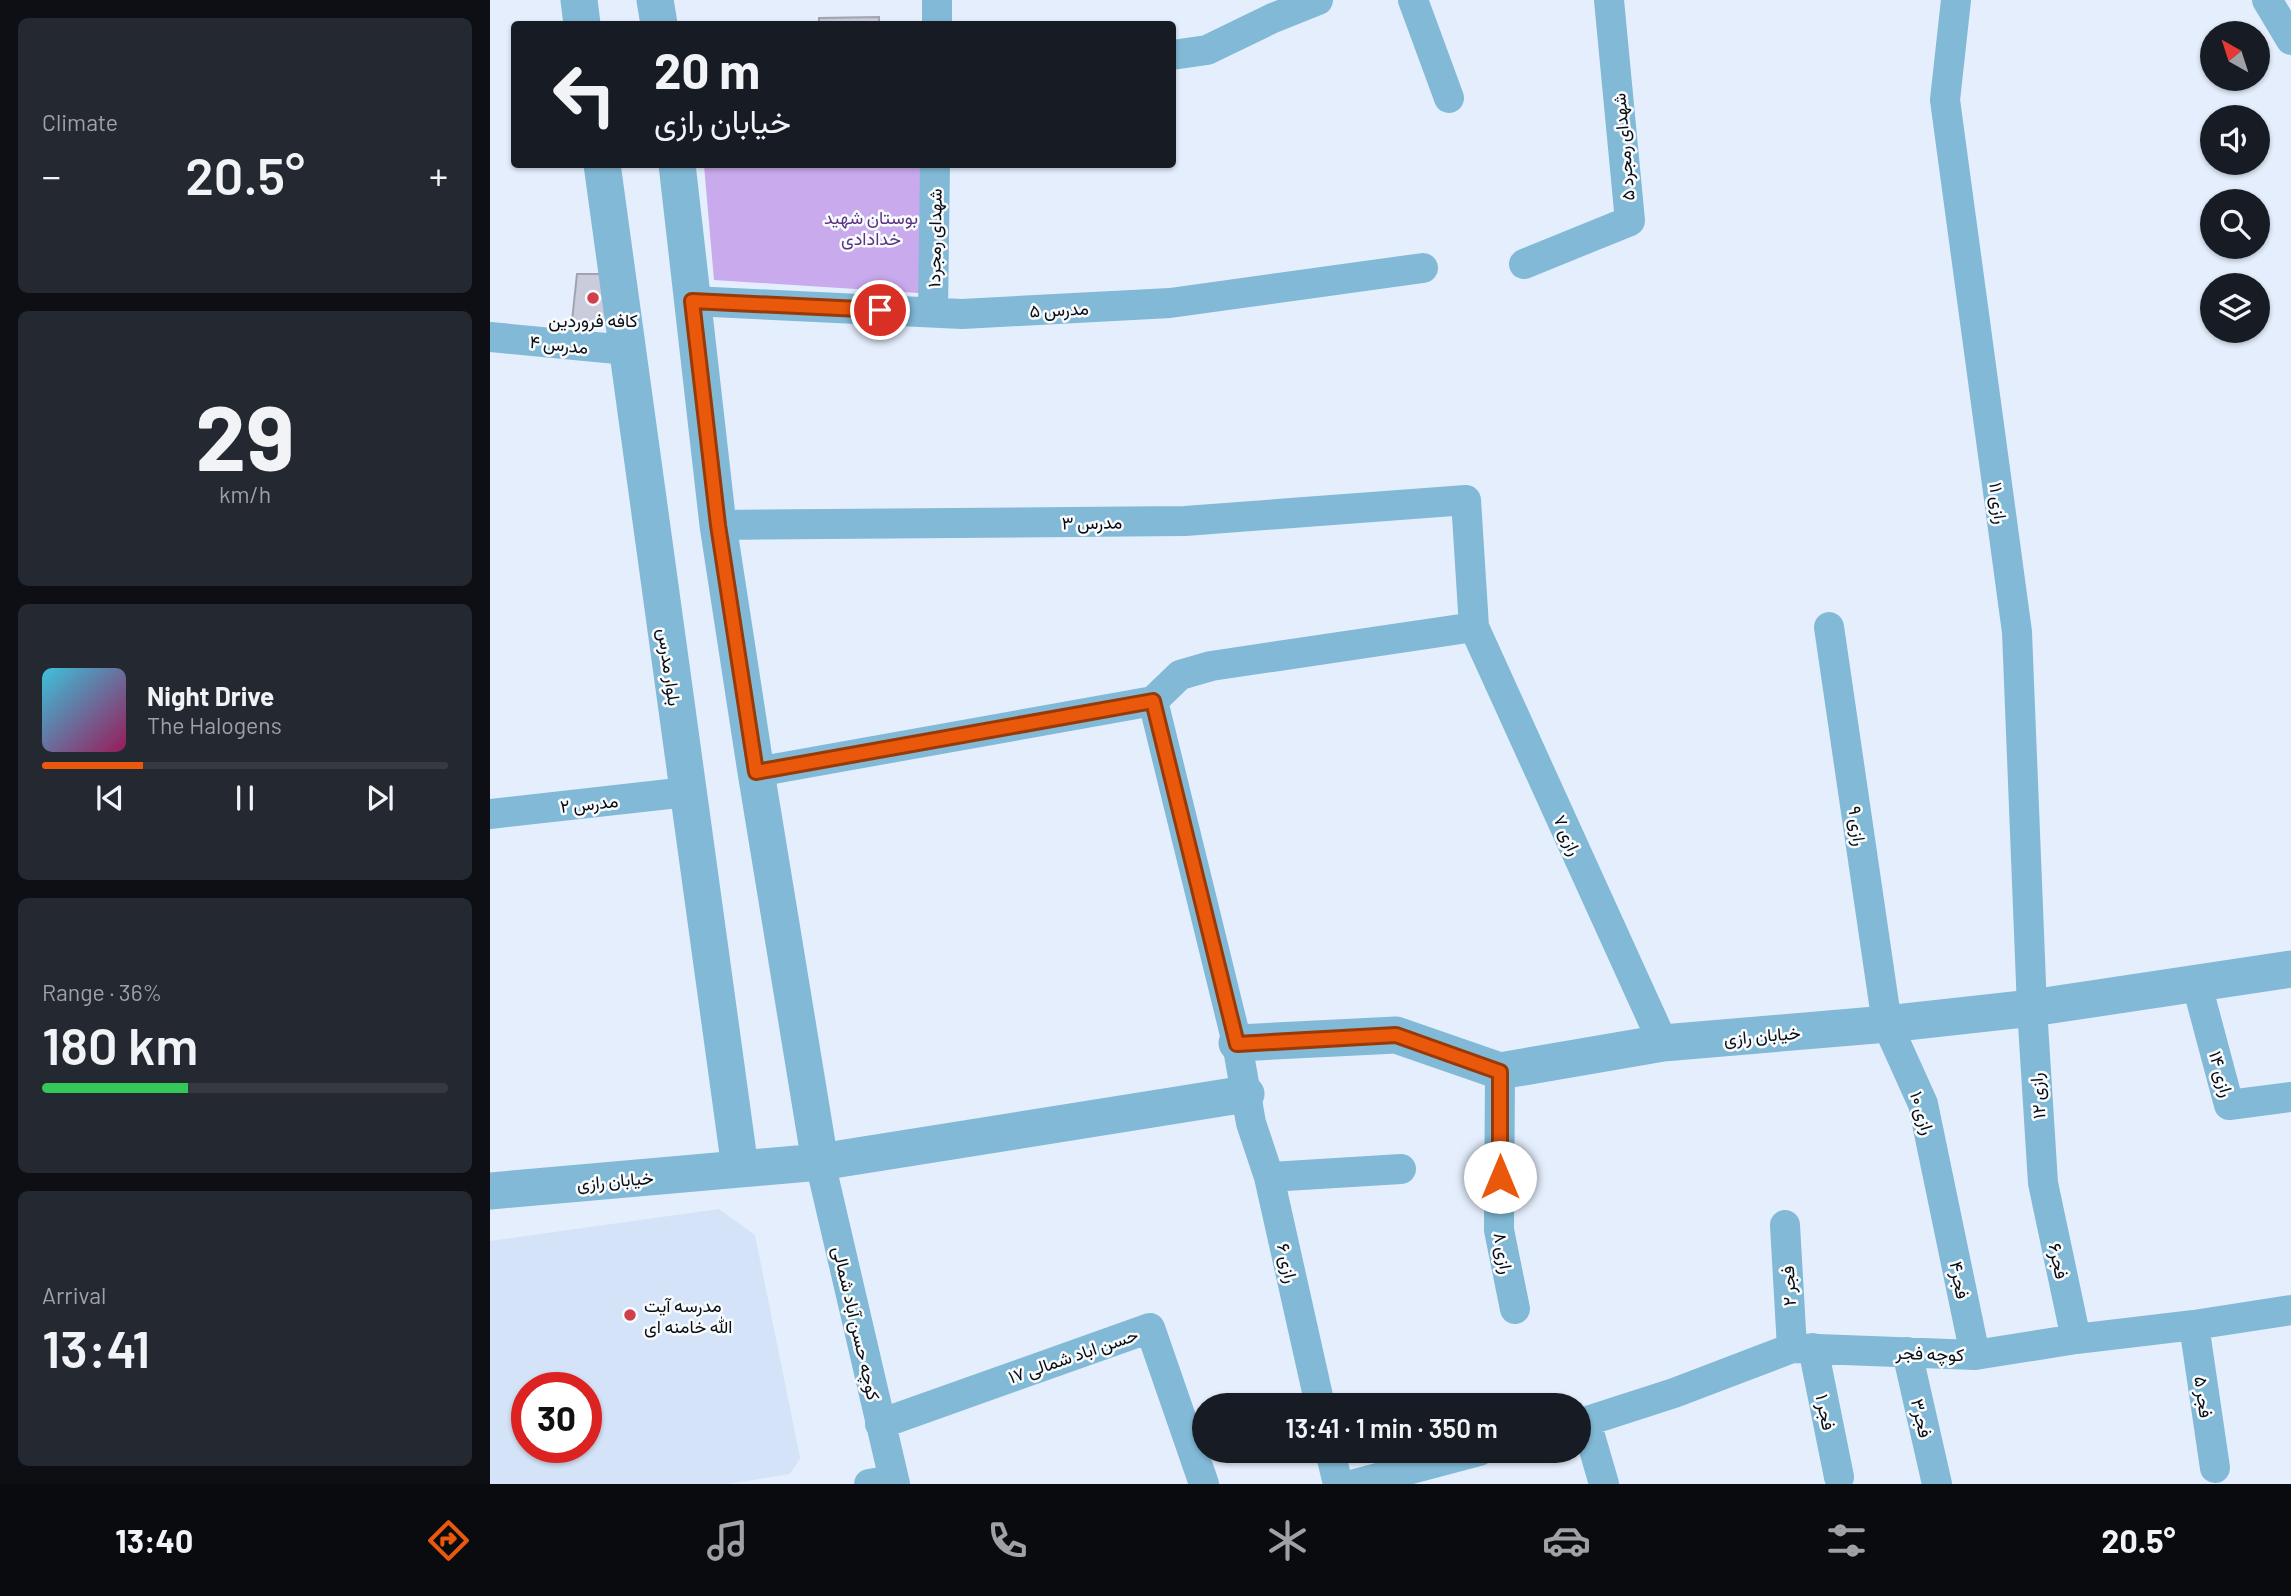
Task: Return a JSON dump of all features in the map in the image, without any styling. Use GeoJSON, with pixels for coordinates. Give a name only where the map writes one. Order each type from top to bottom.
{"type":"FeatureCollection","features":[{"type":"Feature","properties":{"kind":"street"},"geometry":{"type":"LineString","coordinates":[[579,0],[582,21]]}},
{"type":"Feature","properties":{"kind":"street"},"geometry":{"type":"LineString","coordinates":[[655,0],[658,21]]}},
{"type":"Feature","properties":{"kind":"street"},"geometry":{"type":"LineString","coordinates":[[937,0],[937,21]]}},
{"type":"Feature","properties":{"kind":"street"},"geometry":{"type":"LineString","coordinates":[[1176,54],[1207,50],[1270,9],[1318,0]]}},
{"type":"Feature","properties":{"kind":"street"},"geometry":{"type":"LineString","coordinates":[[1413,0],[1449,98]]}},
{"type":"Feature","properties":{"kind":"street","name":"شهدای رمجرد ۵"},"geometry":{"type":"LineString","coordinates":[[1524,264],[1630,221],[1609,0]]}},
{"type":"Feature","properties":{"kind":"street","name":"رازی ۱۱"},"geometry":{"type":"LineString","coordinates":[[1956,0],[1945,100],[2017,632],[2032,1008]]}},
{"type":"Feature","properties":{"kind":"street"},"geometry":{"type":"LineString","coordinates":[[2267,0],[2291,40]]}},
{"type":"Feature","properties":{"kind":"street","name":"بلوار مدرس"},"geometry":{"type":"LineString","coordinates":[[602,168],[740,1168]]}},
{"type":"Feature","properties":{"kind":"street"},"geometry":{"type":"LineString","coordinates":[[677,168],[718,525],[820,1162]]}},
{"type":"Feature","properties":{"kind":"street","name":"شهدای رمجرد۱"},"geometry":{"type":"LineString","coordinates":[[933,313],[935,168]]}},
{"type":"Feature","properties":{"kind":"street","name":"مدرس ۵"},"geometry":{"type":"LineString","coordinates":[[692,301],[962,314],[1170,303],[1423,268]]}},
{"type":"Feature","properties":{"kind":"street","name":"مدرس ۴"},"geometry":{"type":"LineString","coordinates":[[490,337],[627,350]]}},
{"type":"Feature","properties":{"kind":"street","name":"مدرس ۳"},"geometry":{"type":"LineString","coordinates":[[718,525],[1185,521],[1466,500],[1474,627]]}},
{"type":"Feature","properties":{"kind":"street"},"geometry":{"type":"LineString","coordinates":[[756,772],[1153,701],[1180,676],[1211,666],[1474,627]]}},
{"type":"Feature","properties":{"kind":"street","name":"رازی ۷"},"geometry":{"type":"LineString","coordinates":[[1474,627],[1662,1043]]}},
{"type":"Feature","properties":{"kind":"street","name":"رازی ۹"},"geometry":{"type":"LineString","coordinates":[[1829,627],[1887,1024]]}},
{"type":"Feature","properties":{"kind":"street","name":"رازی ۶"},"geometry":{"type":"LineString","coordinates":[[1153,701],[1237,1044],[1248,1109],[1269,1177],[1317,1393]]}},
{"type":"Feature","properties":{"kind":"street","name":"مدرس ۲"},"geometry":{"type":"LineString","coordinates":[[490,814],[687,792]]}},
{"type":"Feature","properties":{"kind":"street","name":"خیابان رازی"},"geometry":{"type":"LineString","coordinates":[[1237,1044],[1396,1035],[1500,1072],[1662,1043],[1887,1024],[2032,1008],[2291,969]]}},
{"type":"Feature","properties":{"kind":"street","name":"رازی ۱۴"},"geometry":{"type":"LineString","coordinates":[[2197,985],[2229,1105],[2291,1097]]}},
{"type":"Feature","properties":{"kind":"street","name":"رازی ۱۲"},"geometry":{"type":"LineString","coordinates":[[2032,1008],[2043,1183]]}},
{"type":"Feature","properties":{"kind":"street","name":"رازی ۱۰"},"geometry":{"type":"LineString","coordinates":[[1887,1024],[1923,1104],[1945,1205]]}},
{"type":"Feature","properties":{"kind":"street","name":"رازی ۸"},"geometry":{"type":"LineString","coordinates":[[1500,1072],[1499,1230],[1515,1309]]}},
{"type":"Feature","properties":{"kind":"street","name":"خیابان رازی"},"geometry":{"type":"LineString","coordinates":[[490,1191],[820,1162],[1248,1109]]}},
{"type":"Feature","properties":{"kind":"street","name":"کوچه حسن آباد شمالی"},"geometry":{"type":"LineString","coordinates":[[820,1162],[880,1424],[886,1482]]}},
{"type":"Feature","properties":{"kind":"street"},"geometry":{"type":"LineString","coordinates":[[1269,1177],[1401,1169]]}},
{"type":"Feature","properties":{"kind":"street","name":"فجر۶"},"geometry":{"type":"LineString","coordinates":[[2043,1183],[2076,1339]]}},
{"type":"Feature","properties":{"kind":"street","name":"فجر۴"},"geometry":{"type":"LineString","coordinates":[[1945,1205],[1975,1354]]}},
{"type":"Feature","properties":{"kind":"street","name":"فجر ۲"},"geometry":{"type":"LineString","coordinates":[[1785,1225],[1802,1348]]}},
{"type":"Feature","properties":{"kind":"street","name":"کوچه فجر"},"geometry":{"type":"LineString","coordinates":[[1591,1420],[1802,1348],[1975,1354],[2291,1310]]}},
{"type":"Feature","properties":{"kind":"street","name":"فجر ۵"},"geometry":{"type":"LineString","coordinates":[[2194,1325],[2214,1468]]}},
{"type":"Feature","properties":{"kind":"street","name":"حسن اباد شمالی ۱۷"},"geometry":{"type":"LineString","coordinates":[[880,1424],[1150,1328],[1204,1484]]}},
{"type":"Feature","properties":{"kind":"street","name":"فجر ۱"},"geometry":{"type":"LineString","coordinates":[[1802,1348],[1839,1477]]}},
{"type":"Feature","properties":{"kind":"street","name":"فجر۳"},"geometry":{"type":"LineString","coordinates":[[1907,1352],[1937,1484]]}},
{"type":"Feature","properties":{"kind":"street"},"geometry":{"type":"LineString","coordinates":[[1591,1448],[1604,1484]]}},
{"type":"Feature","properties":{"kind":"street"},"geometry":{"type":"LineString","coordinates":[[1333,1463],[1338,1484]]}},
{"type":"Feature","properties":{"kind":"street"},"geometry":{"type":"LineString","coordinates":[[1355,1484],[1434,1463]]}},
{"type":"Feature","properties":{"kind":"shaded area","name":"مدرسه آیت الله خامنه ای"},"geometry":{"type":"Polygon","coordinates":[[[719,1209],[755,1235],[800,1458],[790,1474],[727,1484],[490,1484],[490,1241],[719,1209]]]}},
{"type":"Feature","properties":{"kind":"green space","name":"بوستان شهید خدادادی"},"geometry":{"type":"Polygon","coordinates":[[[704,168],[939,168],[934,294],[714,280],[704,168]]]}},
{"type":"Feature","properties":{"kind":"building"},"geometry":{"type":"Polygon","coordinates":[[[879,17],[879,21],[819,21],[819,18],[879,17]]]}},
{"type":"Feature","properties":{"kind":"building","name":"کافه فروردین"},"geometry":{"type":"Polygon","coordinates":[[[577,274],[608,274],[614,321],[572,321],[577,274]]]}},
{"type":"Feature","properties":{"kind":"place","name":"کافه فروردین"},"geometry":{"type":"Point","coordinates":[593,298]}},
{"type":"Feature","properties":{"kind":"place","name":"مدرسه آیت الله خامنه ای"},"geometry":{"type":"Point","coordinates":[630,1315]}},
{"type":"Feature","properties":{"kind":"route"},"geometry":{"type":"LineString","coordinates":[[880,310],[692,301],[718,525],[756,772],[1153,701],[1237,1044],[1396,1035],[1500,1072],[1500,1177]]}}]}
